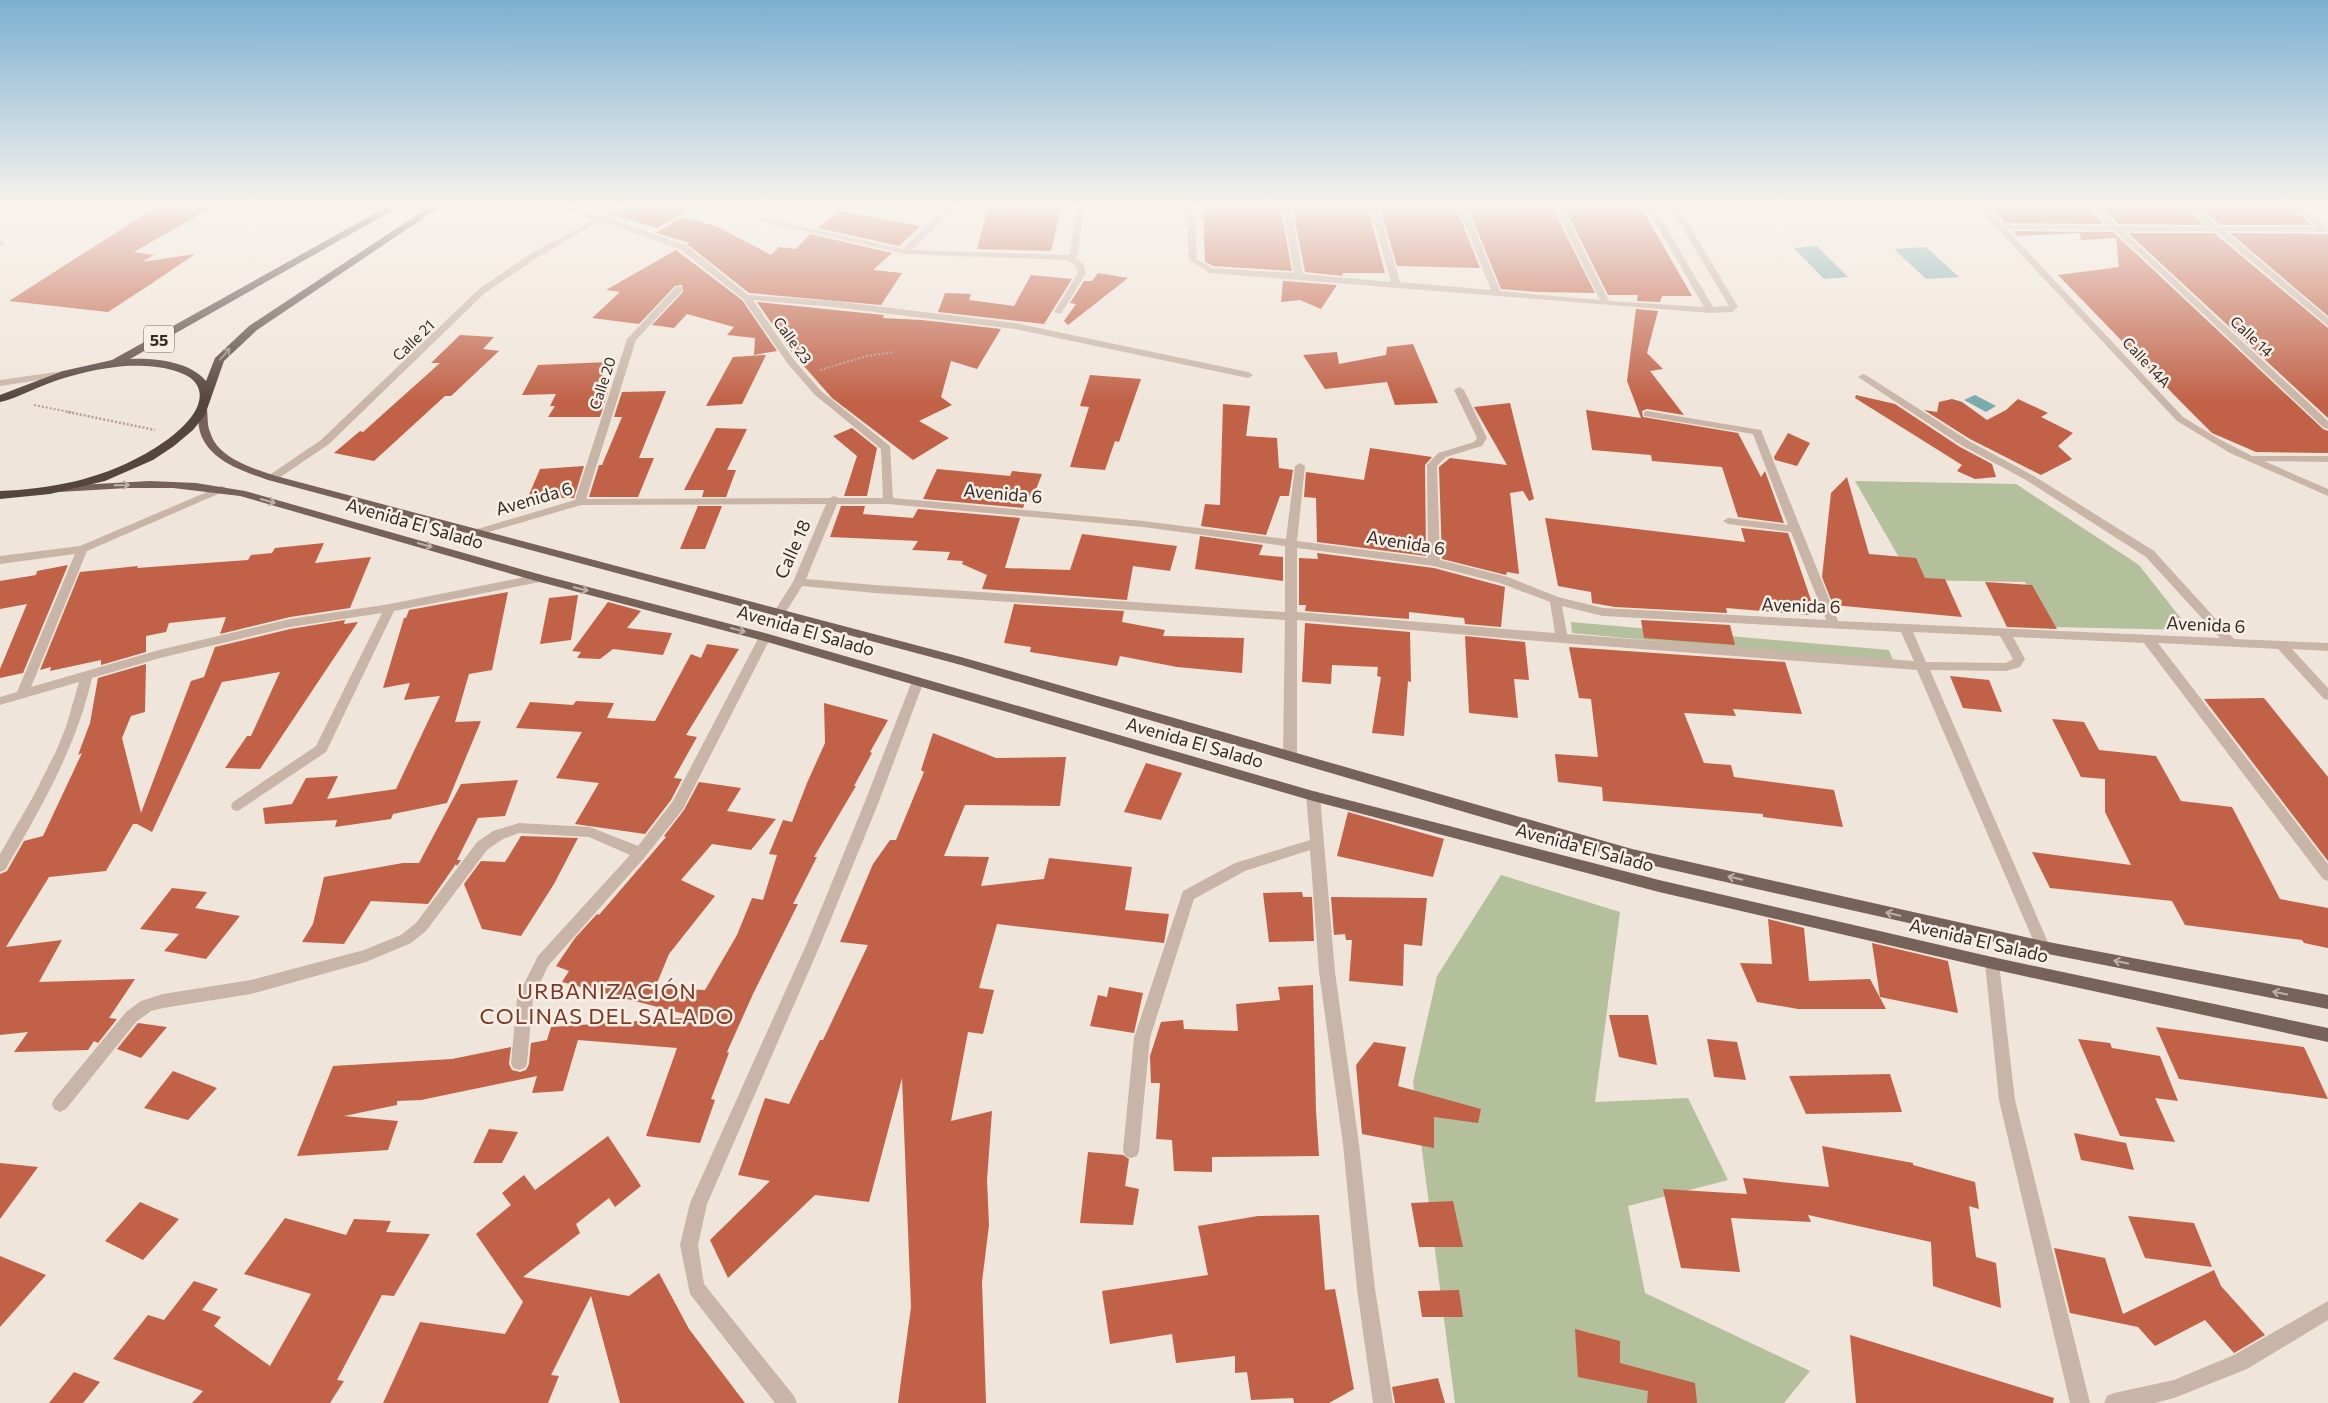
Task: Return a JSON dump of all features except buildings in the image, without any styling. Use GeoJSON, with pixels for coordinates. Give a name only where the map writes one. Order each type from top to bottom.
{"type":"FeatureCollection","features":[{"type":"Feature","properties":{"kind":"highway","name":"55"},"geometry":{"type":"LineString","coordinates":[[112,364],[280,270]]}},
{"type":"Feature","properties":{"kind":"highway"},"geometry":{"type":"LineString","coordinates":[[0,495],[20,495],[56,490],[113,473],[162,448],[194,422],[204,404],[219,360],[253,328],[340,270]]}},
{"type":"Feature","properties":{"kind":"highway"},"geometry":{"type":"LineString","coordinates":[[0,399],[48,379],[87,369],[112,364],[151,363],[181,369],[200,381],[204,389],[204,404]]}},
{"type":"Feature","properties":{"kind":"highway"},"geometry":{"type":"LineString","coordinates":[[0,502],[20,495]]}},
{"type":"Feature","properties":{"kind":"main road","name":"Avenida El Salado"},"geometry":{"type":"LineString","coordinates":[[204,404],[205,433],[213,446],[231,461],[272,478],[970,664],[1632,855],[2043,947],[2328,1002]]}},
{"type":"Feature","properties":{"kind":"main road","name":"Avenida El Salado"},"geometry":{"type":"LineString","coordinates":[[56,490],[115,484],[170,484],[221,489],[540,578],[764,637],[1313,796],[1658,886],[1992,963],[2328,1035]]}},
{"type":"Feature","properties":{"kind":"street","name":"Calle 21"},"geometry":{"type":"LineString","coordinates":[[272,478],[325,442],[384,388],[482,291],[512,270]]}},
{"type":"Feature","properties":{"kind":"street","name":"Calle 23"},"geometry":{"type":"LineString","coordinates":[[712,270],[746,297],[790,362],[818,393],[886,448],[888,501]]}},
{"type":"Feature","properties":{"kind":"street"},"geometry":{"type":"LineString","coordinates":[[1058,312],[1082,273],[1081,270]]}},
{"type":"Feature","properties":{"kind":"street"},"geometry":{"type":"LineString","coordinates":[[1217,270],[1606,303],[1710,310],[1726,310],[1734,307],[1712,270]]}},
{"type":"Feature","properties":{"kind":"street"},"geometry":{"type":"LineString","coordinates":[[1298,270],[1299,276]]}},
{"type":"Feature","properties":{"kind":"street"},"geometry":{"type":"LineString","coordinates":[[1392,270],[1396,284]]}},
{"type":"Feature","properties":{"kind":"street"},"geometry":{"type":"LineString","coordinates":[[1487,270],[1496,293]]}},
{"type":"Feature","properties":{"kind":"street"},"geometry":{"type":"LineString","coordinates":[[1590,270],[1606,303]]}},
{"type":"Feature","properties":{"kind":"street"},"geometry":{"type":"LineString","coordinates":[[1687,270],[1710,310]]}},
{"type":"Feature","properties":{"kind":"street","name":"Calle 14A"},"geometry":{"type":"LineString","coordinates":[[2041,270],[2180,419],[2205,436],[2248,458],[2328,493]]}},
{"type":"Feature","properties":{"kind":"street","name":"Calle 14"},"geometry":{"type":"LineString","coordinates":[[2161,270],[2328,426]]}},
{"type":"Feature","properties":{"kind":"street"},"geometry":{"type":"LineString","coordinates":[[2266,270],[2328,323]]}},
{"type":"Feature","properties":{"kind":"street","name":"Calle 20"},"geometry":{"type":"LineString","coordinates":[[580,502],[632,339],[679,289]]}},
{"type":"Feature","properties":{"kind":"street"},"geometry":{"type":"LineString","coordinates":[[746,297],[833,304],[1015,326],[1248,375]]}},
{"type":"Feature","properties":{"kind":"street"},"geometry":{"type":"LineString","coordinates":[[0,383],[87,369]]}},
{"type":"Feature","properties":{"kind":"street"},"geometry":{"type":"LineString","coordinates":[[1863,377],[1965,443],[2030,478],[2150,554],[2231,643]]}},
{"type":"Feature","properties":{"kind":"street"},"geometry":{"type":"LineString","coordinates":[[1434,562],[1432,465],[1442,455],[1478,444],[1482,438],[1458,390]]}},
{"type":"Feature","properties":{"kind":"street"},"geometry":{"type":"LineString","coordinates":[[1647,414],[1757,432],[1833,624]]}},
{"type":"Feature","properties":{"kind":"street"},"geometry":{"type":"LineString","coordinates":[[2248,458],[2328,459]]}},
{"type":"Feature","properties":{"kind":"street"},"geometry":{"type":"LineString","coordinates":[[1290,755],[1291,544],[1300,466]]}},
{"type":"Feature","properties":{"kind":"street"},"geometry":{"type":"LineString","coordinates":[[0,560],[82,549],[221,489]]}},
{"type":"Feature","properties":{"kind":"street","name":"Avenida 6"},"geometry":{"type":"LineString","coordinates":[[478,532],[580,502],[834,499],[888,501],[1134,523],[1434,562],[1504,580],[1556,600],[1603,612],[2328,647]]}},
{"type":"Feature","properties":{"kind":"street","name":"Calle 18"},"geometry":{"type":"LineString","coordinates":[[780,612],[799,582],[834,499]]}},
{"type":"Feature","properties":{"kind":"street"},"geometry":{"type":"LineString","coordinates":[[1728,521],[1795,529]]}},
{"type":"Feature","properties":{"kind":"street"},"geometry":{"type":"LineString","coordinates":[[22,694],[82,549]]}},
{"type":"Feature","properties":{"kind":"street"},"geometry":{"type":"LineString","coordinates":[[0,701],[159,654],[290,623],[390,608],[540,578]]}},
{"type":"Feature","properties":{"kind":"street"},"geometry":{"type":"LineString","coordinates":[[799,582],[875,589],[1291,616],[1562,639],[1923,666],[2006,667],[2016,664],[2019,659],[2004,632]]}},
{"type":"Feature","properties":{"kind":"street"},"geometry":{"type":"LineString","coordinates":[[1556,600],[1562,639]]}},
{"type":"Feature","properties":{"kind":"street"},"geometry":{"type":"LineString","coordinates":[[238,806],[321,749],[390,608]]}},
{"type":"Feature","properties":{"kind":"street"},"geometry":{"type":"LineString","coordinates":[[1905,627],[2043,947]]}},
{"type":"Feature","properties":{"kind":"street"},"geometry":{"type":"LineString","coordinates":[[519,1063],[525,998],[543,961],[640,853],[678,804],[764,637]]}},
{"type":"Feature","properties":{"kind":"street"},"geometry":{"type":"LineString","coordinates":[[2148,639],[2328,875]]}},
{"type":"Feature","properties":{"kind":"street"},"geometry":{"type":"LineString","coordinates":[[2281,645],[2328,696]]}},
{"type":"Feature","properties":{"kind":"street"},"geometry":{"type":"LineString","coordinates":[[0,866],[53,776],[81,706],[86,677]]}},
{"type":"Feature","properties":{"kind":"street"},"geometry":{"type":"LineString","coordinates":[[787,1403],[696,1288],[689,1245],[698,1203],[814,943],[871,804],[918,681]]}},
{"type":"Feature","properties":{"kind":"street"},"geometry":{"type":"LineString","coordinates":[[1313,796],[1327,972],[1351,1144],[1366,1290],[1383,1403]]}},
{"type":"Feature","properties":{"kind":"street"},"geometry":{"type":"LineString","coordinates":[[60,1104],[131,1017],[146,1006],[163,1001],[251,987],[366,956],[406,939],[421,927],[482,846],[498,835],[519,828],[590,832],[640,853]]}},
{"type":"Feature","properties":{"kind":"street"},"geometry":{"type":"LineString","coordinates":[[1131,1150],[1142,1038],[1188,895],[1240,867],[1316,843]]}},
{"type":"Feature","properties":{"kind":"street"},"geometry":{"type":"LineString","coordinates":[[1992,963],[2007,1100],[2080,1403]]}},
{"type":"Feature","properties":{"kind":"street"},"geometry":{"type":"LineString","coordinates":[[2114,1403],[2174,1389],[2240,1362],[2328,1310]]}},
{"type":"Feature","properties":{"kind":"path"},"geometry":{"type":"LineString","coordinates":[[803,376],[858,358],[894,352]]}},
{"type":"Feature","properties":{"kind":"path"},"geometry":{"type":"LineString","coordinates":[[33,405],[180,435]]}},
{"type":"Feature","properties":{"kind":"green space"},"geometry":{"type":"Polygon","coordinates":[[[1855,481],[2016,484],[2139,565],[2190,630],[2054,627],[2025,582],[1912,580],[1855,481]]]}},
{"type":"Feature","properties":{"kind":"green space"},"geometry":{"type":"Polygon","coordinates":[[[1571,622],[1889,650],[1894,663],[1572,633],[1571,622]]]}},
{"type":"Feature","properties":{"kind":"green space"},"geometry":{"type":"Polygon","coordinates":[[[1501,875],[1620,912],[1595,1102],[1688,1098],[1728,1180],[1628,1206],[1645,1293],[1810,1371],[1784,1403],[1455,1403],[1413,1082],[1437,976],[1501,875]]]}},
{"type":"Feature","properties":{"kind":"water"},"geometry":{"type":"Polygon","coordinates":[[[1816,270],[1841,270],[1848,277],[1824,279],[1816,270]]]}},
{"type":"Feature","properties":{"kind":"water"},"geometry":{"type":"Polygon","coordinates":[[[1917,270],[1952,270],[1959,277],[1926,279],[1917,270]]]}},
{"type":"Feature","properties":{"kind":"water"},"geometry":{"type":"Polygon","coordinates":[[[1975,395],[1996,406],[1986,412],[1964,400],[1975,395]]]}},
{"type":"Feature","properties":{"kind":"district","name":"URBANIZACIÓN COLINAS DEL SALADO"},"geometry":{"type":"Point","coordinates":[607,1002]}}]}
